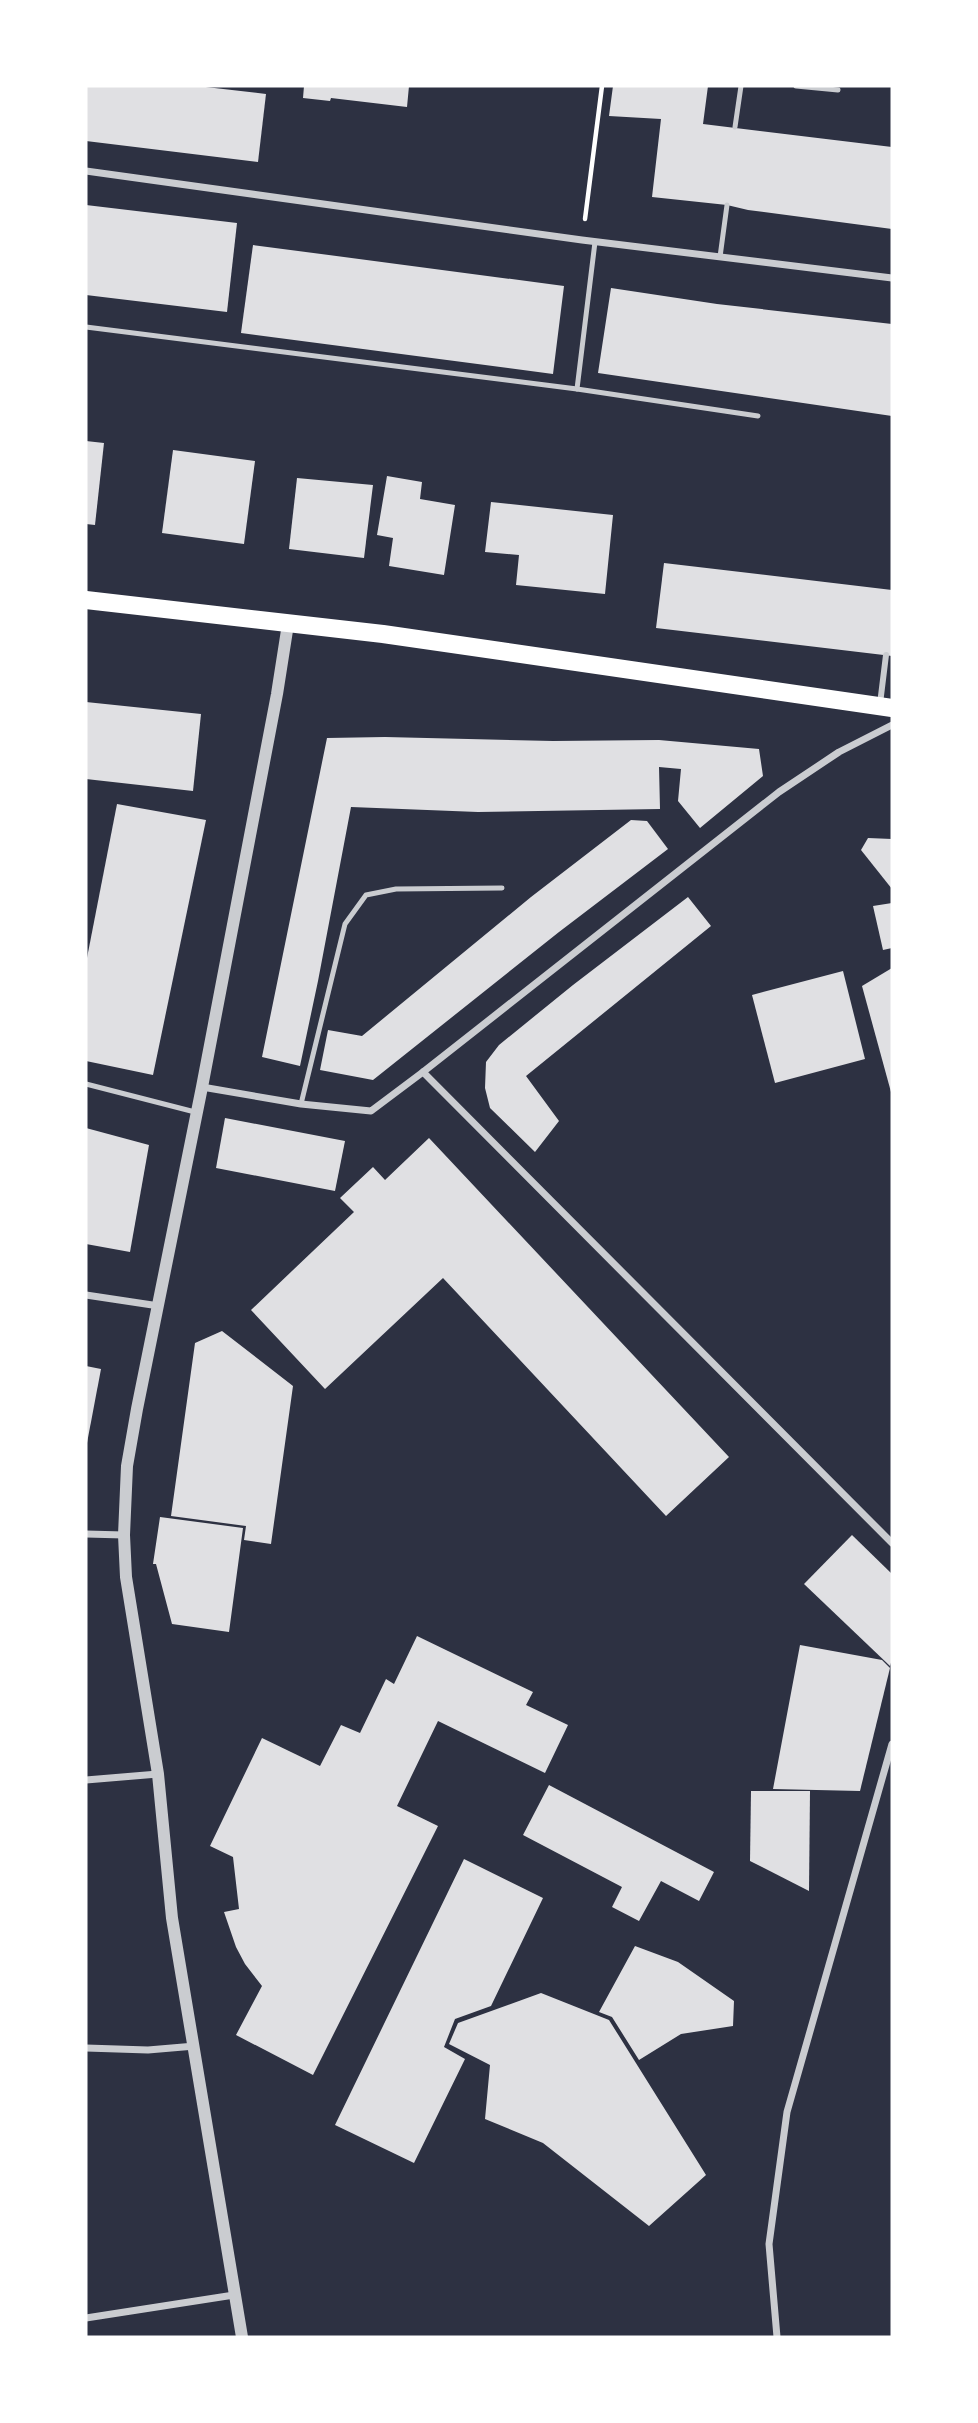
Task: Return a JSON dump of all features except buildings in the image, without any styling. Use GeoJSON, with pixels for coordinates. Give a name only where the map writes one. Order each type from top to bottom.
{"type":"FeatureCollection","features":[{"type":"Feature","properties":{"kind":"main road"},"geometry":{"type":"LineString","coordinates":[[86,600],[383,634],[886,707]]}},
{"type":"Feature","properties":{"kind":"street"},"geometry":{"type":"LineString","coordinates":[[86,171],[595,242],[892,278]]}},
{"type":"Feature","properties":{"kind":"street"},"geometry":{"type":"LineString","coordinates":[[242,2337],[172,1918],[158,1774],[126,1577],[124,1535],[127,1466],[136,1409],[202,1087],[288,624]]}},
{"type":"Feature","properties":{"kind":"street"},"geometry":{"type":"LineString","coordinates":[[886,655],[886,707]]}},
{"type":"Feature","properties":{"kind":"street"},"geometry":{"type":"LineString","coordinates":[[202,1087],[301,1104],[371,1111],[779,792],[839,752],[892,726]]}},
{"type":"Feature","properties":{"kind":"street"},"geometry":{"type":"LineString","coordinates":[[423,1072],[892,1543]]}},
{"type":"Feature","properties":{"kind":"street"},"geometry":{"type":"LineString","coordinates":[[86,1295],[159,1306]]}},
{"type":"Feature","properties":{"kind":"street"},"geometry":{"type":"LineString","coordinates":[[86,1534],[124,1535]]}},
{"type":"Feature","properties":{"kind":"street"},"geometry":{"type":"LineString","coordinates":[[777,2337],[769,2244],[787,2112],[892,1746]]}},
{"type":"Feature","properties":{"kind":"street"},"geometry":{"type":"LineString","coordinates":[[86,1780],[158,1774]]}},
{"type":"Feature","properties":{"kind":"street"},"geometry":{"type":"LineString","coordinates":[[86,2048],[148,2050],[195,2046]]}},
{"type":"Feature","properties":{"kind":"street"},"geometry":{"type":"LineString","coordinates":[[86,2318],[234,2295]]}},
{"type":"Feature","properties":{"kind":"lane"},"geometry":{"type":"LineString","coordinates":[[735,127],[741,86]]}},
{"type":"Feature","properties":{"kind":"lane"},"geometry":{"type":"LineString","coordinates":[[796,86],[838,90]]}},
{"type":"Feature","properties":{"kind":"lane"},"geometry":{"type":"LineString","coordinates":[[720,257],[727,205]]}},
{"type":"Feature","properties":{"kind":"lane"},"geometry":{"type":"LineString","coordinates":[[577,389],[595,242]]}},
{"type":"Feature","properties":{"kind":"lane"},"geometry":{"type":"LineString","coordinates":[[86,327],[577,389],[758,416]]}},
{"type":"Feature","properties":{"kind":"lane"},"geometry":{"type":"LineString","coordinates":[[301,1104],[345,924],[366,895],[396,889],[502,888]]}},
{"type":"Feature","properties":{"kind":"lane"},"geometry":{"type":"LineString","coordinates":[[86,1084],[195,1112]]}},
{"type":"Feature","properties":{"kind":"path"},"geometry":{"type":"LineString","coordinates":[[582,240],[602,86]]}}]}
